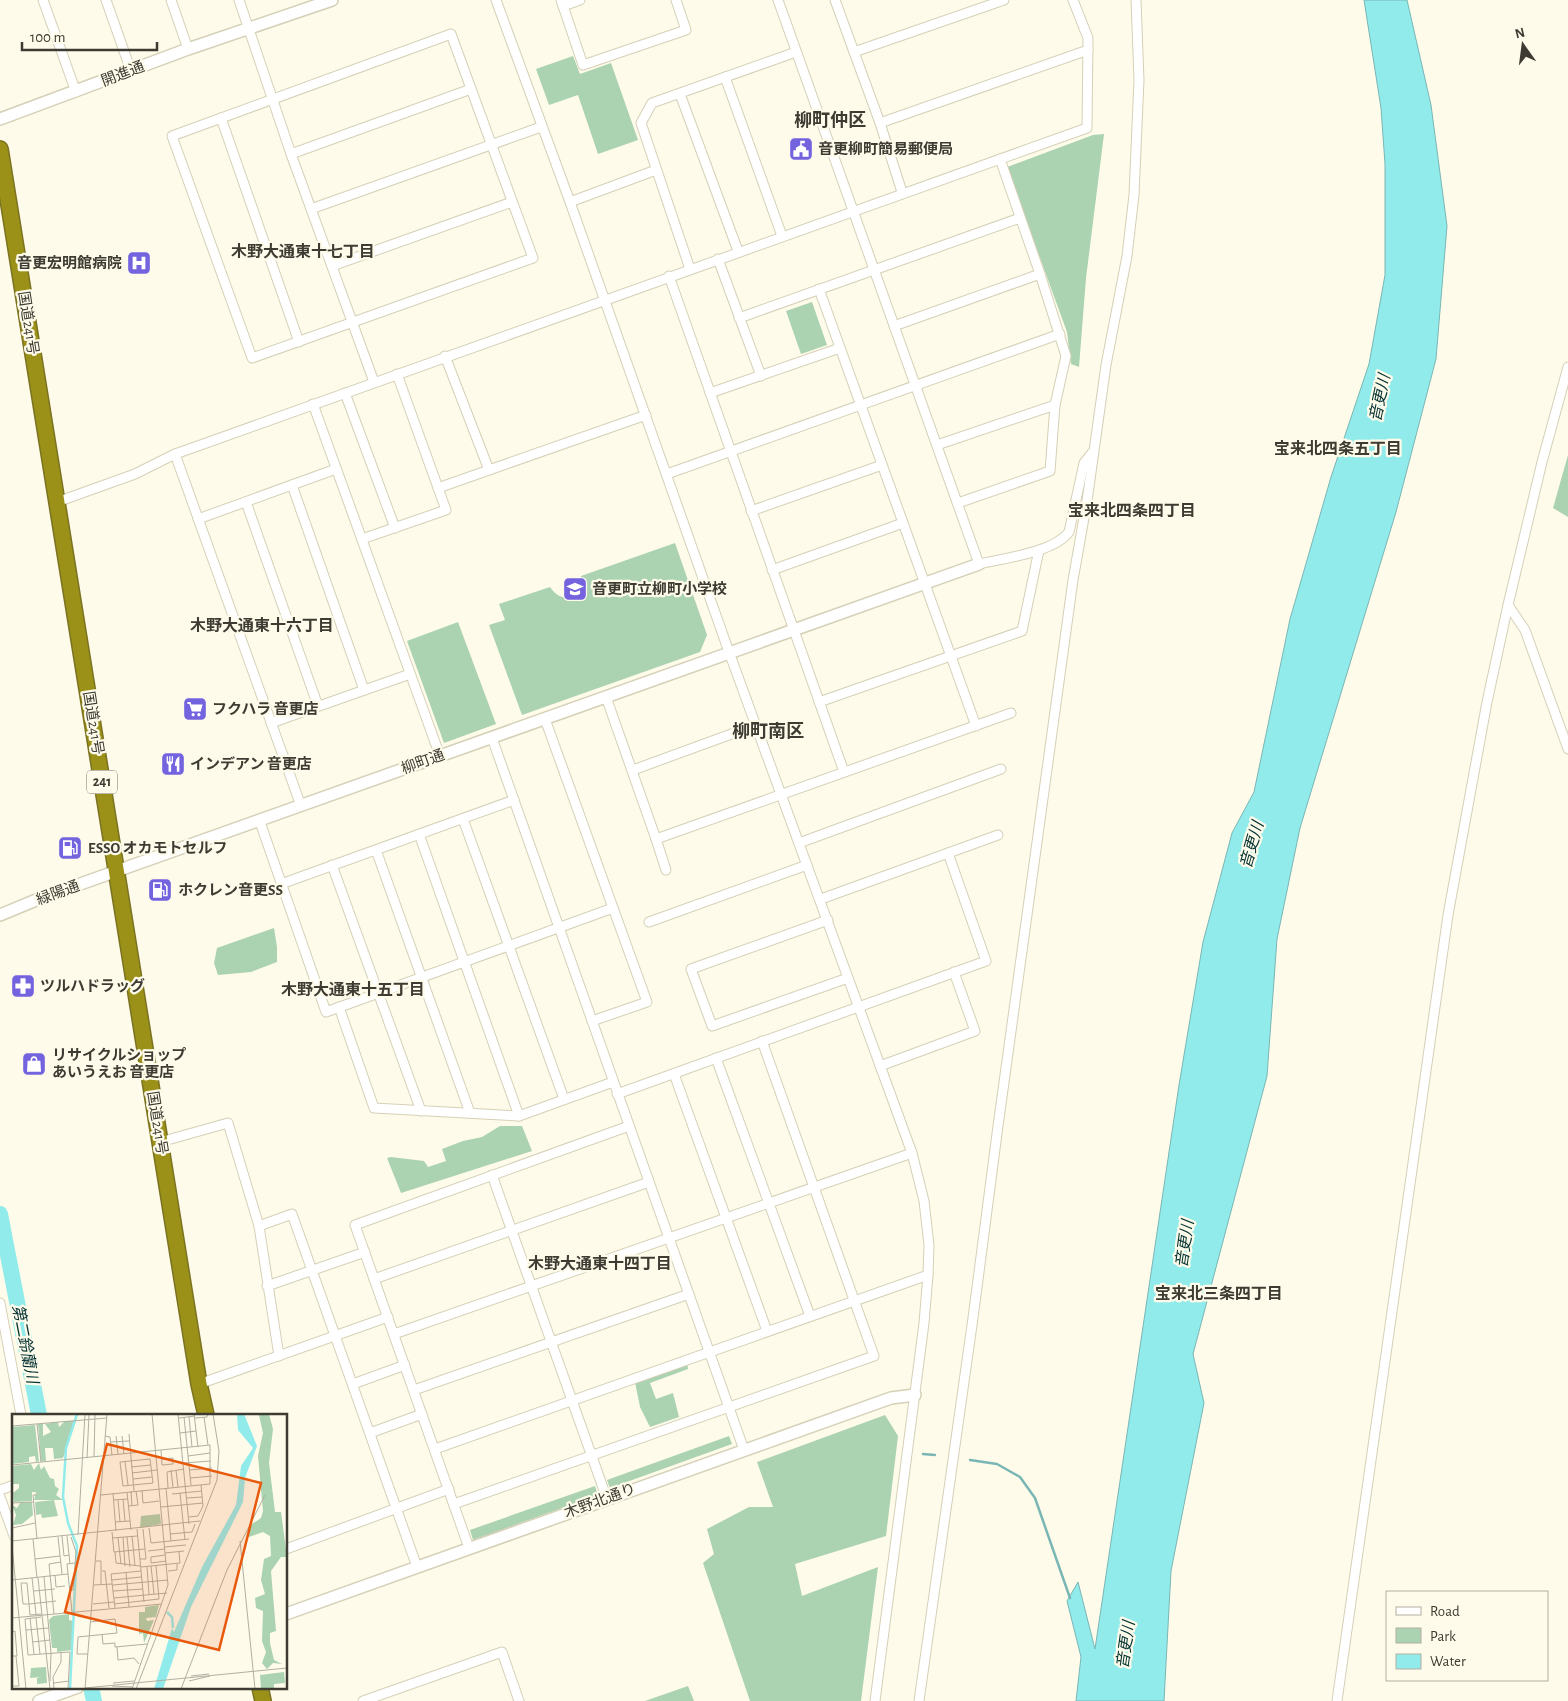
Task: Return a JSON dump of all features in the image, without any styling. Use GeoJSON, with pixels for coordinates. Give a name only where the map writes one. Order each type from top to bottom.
{"type":"FeatureCollection","features":[{"type":"Feature","properties":{"kind":"highway","name":"国道241号"},"geometry":{"type":"LineString","coordinates":[[0,149],[160,1142],[206,1414]]}},
{"type":"Feature","properties":{"kind":"highway"},"geometry":{"type":"LineString","coordinates":[[260,1688],[263,1701]]}},
{"type":"Feature","properties":{"kind":"street"},"geometry":{"type":"LineString","coordinates":[[43,0],[76,92]]}},
{"type":"Feature","properties":{"kind":"street"},"geometry":{"type":"LineString","coordinates":[[106,0],[131,71]]}},
{"type":"Feature","properties":{"kind":"street"},"geometry":{"type":"LineString","coordinates":[[171,0],[188,49]]}},
{"type":"Feature","properties":{"kind":"street"},"geometry":{"type":"LineString","coordinates":[[239,0],[291,154],[374,382]]}},
{"type":"Feature","properties":{"kind":"street","name":"開進通"},"geometry":{"type":"LineString","coordinates":[[0,119],[188,49],[332,0]]}},
{"type":"Feature","properties":{"kind":"street"},"geometry":{"type":"LineString","coordinates":[[496,0],[570,202],[729,652],[912,1153],[924,1201],[929,1245],[924,1323],[875,1701]]}},
{"type":"Feature","properties":{"kind":"street"},"geometry":{"type":"LineString","coordinates":[[580,0],[562,3],[583,65],[686,30],[676,0]]}},
{"type":"Feature","properties":{"kind":"street"},"geometry":{"type":"LineString","coordinates":[[778,0],[979,564],[1038,550],[1064,538],[1069,532],[1084,463],[1092,452]]}},
{"type":"Feature","properties":{"kind":"street"},"geometry":{"type":"LineString","coordinates":[[835,0],[880,123],[902,192]]}},
{"type":"Feature","properties":{"kind":"street"},"geometry":{"type":"LineString","coordinates":[[854,52],[1004,0]]}},
{"type":"Feature","properties":{"kind":"street"},"geometry":{"type":"LineString","coordinates":[[57,502],[135,474],[175,454],[345,392],[854,211],[902,192],[1087,128],[1088,38],[1073,0]]}},
{"type":"Feature","properties":{"kind":"street"},"geometry":{"type":"LineString","coordinates":[[919,1701],[1073,580],[1087,501],[1092,452],[1106,365],[1127,256],[1134,195],[1139,80],[1136,0]]}},
{"type":"Feature","properties":{"kind":"street"},"geometry":{"type":"LineString","coordinates":[[451,34],[471,89],[533,258],[252,358],[172,136],[451,34]]}},
{"type":"Feature","properties":{"kind":"street"},"geometry":{"type":"LineString","coordinates":[[880,123],[1088,50]]}},
{"type":"Feature","properties":{"kind":"street"},"geometry":{"type":"LineString","coordinates":[[690,268],[641,123],[652,103],[796,52]]}},
{"type":"Feature","properties":{"kind":"street"},"geometry":{"type":"LineString","coordinates":[[725,78],[782,236]]}},
{"type":"Feature","properties":{"kind":"street"},"geometry":{"type":"LineString","coordinates":[[291,154],[471,89]]}},
{"type":"Feature","properties":{"kind":"street"},"geometry":{"type":"LineString","coordinates":[[680,94],[738,251]]}},
{"type":"Feature","properties":{"kind":"street"},"geometry":{"type":"LineString","coordinates":[[221,118],[299,342]]}},
{"type":"Feature","properties":{"kind":"street"},"geometry":{"type":"LineString","coordinates":[[311,208],[541,127]]}},
{"type":"Feature","properties":{"kind":"street"},"geometry":{"type":"LineString","coordinates":[[958,503],[1050,471],[1055,404],[1066,356],[1000,158]]}},
{"type":"Feature","properties":{"kind":"street"},"geometry":{"type":"LineString","coordinates":[[570,202],[656,170]]}},
{"type":"Feature","properties":{"kind":"street"},"geometry":{"type":"LineString","coordinates":[[332,266],[512,202]]}},
{"type":"Feature","properties":{"kind":"street"},"geometry":{"type":"LineString","coordinates":[[740,318],[1020,218]]}},
{"type":"Feature","properties":{"kind":"street"},"geometry":{"type":"LineString","coordinates":[[718,259],[761,376]]}},
{"type":"Feature","properties":{"kind":"street"},"geometry":{"type":"LineString","coordinates":[[894,326],[1040,274]]}},
{"type":"Feature","properties":{"kind":"street"},"geometry":{"type":"LineString","coordinates":[[669,276],[844,772]]}},
{"type":"Feature","properties":{"kind":"street"},"geometry":{"type":"LineString","coordinates":[[819,289],[976,726]]}},
{"type":"Feature","properties":{"kind":"street"},"geometry":{"type":"LineString","coordinates":[[667,474],[1060,334]]}},
{"type":"Feature","properties":{"kind":"street"},"geometry":{"type":"LineString","coordinates":[[710,393],[840,348]]}},
{"type":"Feature","properties":{"kind":"street"},"geometry":{"type":"LineString","coordinates":[[445,356],[489,470]]}},
{"type":"Feature","properties":{"kind":"street"},"geometry":{"type":"LineString","coordinates":[[1337,1701],[1448,915],[1487,702],[1508,605],[1542,462],[1568,367]]}},
{"type":"Feature","properties":{"kind":"street"},"geometry":{"type":"LineString","coordinates":[[362,539],[446,510],[397,374]]}},
{"type":"Feature","properties":{"kind":"street"},"geometry":{"type":"LineString","coordinates":[[345,392],[395,528]]}},
{"type":"Feature","properties":{"kind":"street"},"geometry":{"type":"LineString","coordinates":[[313,404],[440,756]]}},
{"type":"Feature","properties":{"kind":"street"},"geometry":{"type":"LineString","coordinates":[[937,445],[1055,404]]}},
{"type":"Feature","properties":{"kind":"street"},"geometry":{"type":"LineString","coordinates":[[438,488],[646,415]]}},
{"type":"Feature","properties":{"kind":"street"},"geometry":{"type":"LineString","coordinates":[[175,454],[301,806]]}},
{"type":"Feature","properties":{"kind":"street"},"geometry":{"type":"LineString","coordinates":[[751,511],[882,465]]}},
{"type":"Feature","properties":{"kind":"street"},"geometry":{"type":"LineString","coordinates":[[198,519],[336,469]]}},
{"type":"Feature","properties":{"kind":"street"},"geometry":{"type":"LineString","coordinates":[[292,485],[364,690]]}},
{"type":"Feature","properties":{"kind":"street"},"geometry":{"type":"LineString","coordinates":[[246,502],[318,706]]}},
{"type":"Feature","properties":{"kind":"street"},"geometry":{"type":"LineString","coordinates":[[772,570],[903,523]]}},
{"type":"Feature","properties":{"kind":"street"},"geometry":{"type":"LineString","coordinates":[[819,702],[1022,631],[1038,550]]}},
{"type":"Feature","properties":{"kind":"street","name":"柳町通"},"geometry":{"type":"LineString","coordinates":[[117,872],[979,564]]}},
{"type":"Feature","properties":{"kind":"street"},"geometry":{"type":"LineString","coordinates":[[1508,605],[1525,630],[1568,749]]}},
{"type":"Feature","properties":{"kind":"street"},"geometry":{"type":"LineString","coordinates":[[271,723],[410,674]]}},
{"type":"Feature","properties":{"kind":"street"},"geometry":{"type":"LineString","coordinates":[[606,697],[633,770],[666,870]]}},
{"type":"Feature","properties":{"kind":"street"},"geometry":{"type":"LineString","coordinates":[[656,839],[1011,713]]}},
{"type":"Feature","properties":{"kind":"street"},"geometry":{"type":"LineString","coordinates":[[545,719],[647,1002],[592,1022]]}},
{"type":"Feature","properties":{"kind":"street"},"geometry":{"type":"LineString","coordinates":[[633,770],[756,724]]}},
{"type":"Feature","properties":{"kind":"street"},"geometry":{"type":"LineString","coordinates":[[492,738],[744,1450]]}},
{"type":"Feature","properties":{"kind":"street"},"geometry":{"type":"LineString","coordinates":[[799,843],[1001,769]]}},
{"type":"Feature","properties":{"kind":"street"},"geometry":{"type":"LineString","coordinates":[[281,884],[514,800]]}},
{"type":"Feature","properties":{"kind":"street"},"geometry":{"type":"LineString","coordinates":[[463,819],[564,1100]]}},
{"type":"Feature","properties":{"kind":"street"},"geometry":{"type":"LineString","coordinates":[[260,822],[326,1012],[613,908]]}},
{"type":"Feature","properties":{"kind":"street"},"geometry":{"type":"LineString","coordinates":[[419,834],[519,1116]]}},
{"type":"Feature","properties":{"kind":"street"},"geometry":{"type":"LineString","coordinates":[[820,900],[998,835]]}},
{"type":"Feature","properties":{"kind":"street"},"geometry":{"type":"LineString","coordinates":[[376,850],[470,1113]]}},
{"type":"Feature","properties":{"kind":"street"},"geometry":{"type":"LineString","coordinates":[[617,1094],[986,961],[948,853]]}},
{"type":"Feature","properties":{"kind":"street"},"geometry":{"type":"LineString","coordinates":[[332,865],[421,1111]]}},
{"type":"Feature","properties":{"kind":"street"},"geometry":{"type":"LineString","coordinates":[[649,922],[807,865]]}},
{"type":"Feature","properties":{"kind":"street","name":"緑陽通"},"geometry":{"type":"LineString","coordinates":[[0,915],[117,872]]}},
{"type":"Feature","properties":{"kind":"street"},"geometry":{"type":"LineString","coordinates":[[828,920],[691,969],[712,1026],[848,978]]}},
{"type":"Feature","properties":{"kind":"street"},"geometry":{"type":"LineString","coordinates":[[880,1066],[976,1031],[954,972]]}},
{"type":"Feature","properties":{"kind":"street"},"geometry":{"type":"LineString","coordinates":[[339,1007],[374,1108],[519,1116],[613,1082]]}},
{"type":"Feature","properties":{"kind":"street"},"geometry":{"type":"LineString","coordinates":[[454,1504],[874,1356],[762,1042]]}},
{"type":"Feature","properties":{"kind":"street"},"geometry":{"type":"LineString","coordinates":[[716,1058],[810,1316]]}},
{"type":"Feature","properties":{"kind":"street"},"geometry":{"type":"LineString","coordinates":[[674,1074],[767,1332]]}},
{"type":"Feature","properties":{"kind":"street"},"geometry":{"type":"LineString","coordinates":[[160,1142],[228,1123],[259,1226],[279,1356]]}},
{"type":"Feature","properties":{"kind":"street"},"geometry":{"type":"LineString","coordinates":[[469,1548],[355,1225],[629,1126]]}},
{"type":"Feature","properties":{"kind":"street"},"geometry":{"type":"LineString","coordinates":[[394,1334],[912,1153]]}},
{"type":"Feature","properties":{"kind":"street"},"geometry":{"type":"LineString","coordinates":[[492,1175],[607,1499]]}},
{"type":"Feature","properties":{"kind":"street"},"geometry":{"type":"LineString","coordinates":[[374,1279],[649,1182]]}},
{"type":"Feature","properties":{"kind":"street"},"geometry":{"type":"LineString","coordinates":[[259,1226],[292,1214],[418,1567]]}},
{"type":"Feature","properties":{"kind":"street"},"geometry":{"type":"LineString","coordinates":[[267,1286],[365,1252]]}},
{"type":"Feature","properties":{"kind":"street"},"geometry":{"type":"LineString","coordinates":[[435,1448],[928,1275]]}},
{"type":"Feature","properties":{"kind":"street"},"geometry":{"type":"LineString","coordinates":[[414,1390],[689,1294]]}},
{"type":"Feature","properties":{"kind":"street"},"geometry":{"type":"LineString","coordinates":[[0,1303],[21,1414]]}},
{"type":"Feature","properties":{"kind":"street"},"geometry":{"type":"LineString","coordinates":[[200,1384],[388,1317]]}},
{"type":"Feature","properties":{"kind":"street"},"geometry":{"type":"LineString","coordinates":[[353,1384],[405,1364]]}},
{"type":"Feature","properties":{"kind":"street","name":"木野北通り"},"geometry":{"type":"LineString","coordinates":[[288,1613],[891,1398],[915,1395]]}},
{"type":"Feature","properties":{"kind":"street"},"geometry":{"type":"LineString","coordinates":[[370,1433],[422,1414]]}},
{"type":"Feature","properties":{"kind":"street"},"geometry":{"type":"LineString","coordinates":[[0,1490],[12,1486]]}},
{"type":"Feature","properties":{"kind":"street"},"geometry":{"type":"LineString","coordinates":[[288,1548],[449,1489]]}},
{"type":"Feature","properties":{"kind":"street"},"geometry":{"type":"LineString","coordinates":[[0,1497],[12,1530]]}},
{"type":"Feature","properties":{"kind":"street"},"geometry":{"type":"LineString","coordinates":[[363,1701],[502,1652],[519,1701]]}},
{"type":"Feature","properties":{"kind":"street"},"geometry":{"type":"LineString","coordinates":[[39,1701],[71,1688]]}},
{"type":"Feature","properties":{"kind":"green space"},"geometry":{"type":"Polygon","coordinates":[[[573,56],[580,74],[611,63],[638,140],[598,154],[578,95],[549,105],[536,69],[573,56]]]}},
{"type":"Feature","properties":{"kind":"green space"},"geometry":{"type":"Polygon","coordinates":[[[1104,134],[1086,278],[1079,367],[1071,364],[1067,332],[1007,167],[1093,135],[1104,134]]]}},
{"type":"Feature","properties":{"kind":"green space"},"geometry":{"type":"Polygon","coordinates":[[[812,302],[827,345],[801,354],[786,311],[812,302]]]}},
{"type":"Feature","properties":{"kind":"green space"},"geometry":{"type":"Polygon","coordinates":[[[1568,455],[1568,517],[1553,508],[1568,455]]]}},
{"type":"Feature","properties":{"kind":"green space"},"geometry":{"type":"Polygon","coordinates":[[[675,543],[707,635],[700,652],[522,715],[489,625],[505,620],[499,604],[550,587],[560,596],[570,596],[578,589],[581,576],[675,543]]]}},
{"type":"Feature","properties":{"kind":"green space"},"geometry":{"type":"Polygon","coordinates":[[[458,622],[496,724],[444,743],[407,641],[458,622]]]}},
{"type":"Feature","properties":{"kind":"green space"},"geometry":{"type":"Polygon","coordinates":[[[274,928],[277,962],[251,972],[218,975],[214,963],[217,948],[274,928]]]}},
{"type":"Feature","properties":{"kind":"green space"},"geometry":{"type":"Polygon","coordinates":[[[500,1126],[522,1126],[532,1151],[401,1193],[387,1158],[424,1161],[428,1167],[446,1161],[442,1149],[463,1141],[482,1137],[500,1126]]]}},
{"type":"Feature","properties":{"kind":"green space"},"geometry":{"type":"Polygon","coordinates":[[[687,1362],[688,1369],[650,1383],[656,1399],[673,1393],[679,1417],[650,1427],[640,1407],[635,1382],[687,1362]]]}},
{"type":"Feature","properties":{"kind":"green space"},"geometry":{"type":"Polygon","coordinates":[[[885,1415],[898,1436],[886,1536],[795,1564],[802,1596],[878,1567],[861,1701],[750,1701],[703,1563],[714,1554],[707,1529],[749,1507],[773,1507],[757,1462],[885,1415]]]}},
{"type":"Feature","properties":{"kind":"green space"},"geometry":{"type":"Polygon","coordinates":[[[729,1436],[732,1444],[610,1488],[607,1480],[729,1436]]]}},
{"type":"Feature","properties":{"kind":"green space"},"geometry":{"type":"Polygon","coordinates":[[[595,1486],[598,1495],[473,1540],[470,1530],[595,1486]]]}},
{"type":"Feature","properties":{"kind":"green space"},"geometry":{"type":"Polygon","coordinates":[[[688,1686],[694,1701],[645,1701],[688,1686]]]}},
{"type":"Feature","properties":{"kind":"water","name":"音更川"},"geometry":{"type":"Polygon","coordinates":[[[1364,0],[1407,0],[1431,105],[1447,226],[1436,359],[1396,512],[1300,828],[1277,939],[1267,1076],[1193,1354],[1204,1403],[1171,1571],[1164,1701],[1076,1701],[1081,1657],[1067,1601],[1078,1582],[1095,1649],[1179,1085],[1203,942],[1232,833],[1254,792],[1290,619],[1331,477],[1369,364],[1385,275],[1385,164],[1381,108],[1364,0]]]}},
{"type":"Feature","properties":{"kind":"waterway","name":"第二鈴蘭川"},"geometry":{"type":"LineString","coordinates":[[0,1214],[39,1414]]}},
{"type":"Feature","properties":{"kind":"waterway"},"geometry":{"type":"LineString","coordinates":[[923,1454],[935,1455]]}},
{"type":"Feature","properties":{"kind":"waterway"},"geometry":{"type":"LineString","coordinates":[[970,1460],[997,1464],[1020,1477],[1035,1498],[1070,1598]]}},
{"type":"Feature","properties":{"kind":"waterway","name":"第二鈴蘭川"},"geometry":{"type":"LineString","coordinates":[[91,1688],[94,1701]]}},
{"type":"Feature","properties":{"kind":"place","name":"音更柳町簡易郵便局"},"geometry":{"type":"Point","coordinates":[801,149]}},
{"type":"Feature","properties":{"kind":"place","name":"音更宏明館病院"},"geometry":{"type":"Point","coordinates":[139,263]}},
{"type":"Feature","properties":{"kind":"place","name":"音更町立柳町小学校"},"geometry":{"type":"Point","coordinates":[575,589]}},
{"type":"Feature","properties":{"kind":"place","name":"フクハラ 音更店"},"geometry":{"type":"Point","coordinates":[195,709]}},
{"type":"Feature","properties":{"kind":"place","name":"インデアン 音更店"},"geometry":{"type":"Point","coordinates":[173,764]}},
{"type":"Feature","properties":{"kind":"place","name":"ESSO オカモトセルフ"},"geometry":{"type":"Point","coordinates":[70,848]}},
{"type":"Feature","properties":{"kind":"place","name":"ホクレン音更SS"},"geometry":{"type":"Point","coordinates":[160,890]}},
{"type":"Feature","properties":{"kind":"place","name":"ツルハドラッグ"},"geometry":{"type":"Point","coordinates":[23,986]}},
{"type":"Feature","properties":{"kind":"place","name":"リサイクルショップ あいうえお 音更店"},"geometry":{"type":"Point","coordinates":[34,1064]}},
{"type":"Feature","properties":{"kind":"district","name":"柳町仲区"},"geometry":{"type":"Point","coordinates":[830,121]}},
{"type":"Feature","properties":{"kind":"district","name":"木野大通東十七丁目"},"geometry":{"type":"Point","coordinates":[303,252]}},
{"type":"Feature","properties":{"kind":"district","name":"宝来北四条五丁目"},"geometry":{"type":"Point","coordinates":[1338,449]}},
{"type":"Feature","properties":{"kind":"district","name":"宝来北四条四丁目"},"geometry":{"type":"Point","coordinates":[1132,511]}},
{"type":"Feature","properties":{"kind":"district","name":"木野大通東十六丁目"},"geometry":{"type":"Point","coordinates":[262,626]}},
{"type":"Feature","properties":{"kind":"district","name":"柳町南区"},"geometry":{"type":"Point","coordinates":[768,732]}},
{"type":"Feature","properties":{"kind":"district","name":"木野大通東十五丁目"},"geometry":{"type":"Point","coordinates":[353,990]}},
{"type":"Feature","properties":{"kind":"district","name":"木野大通東十四丁目"},"geometry":{"type":"Point","coordinates":[600,1264]}},
{"type":"Feature","properties":{"kind":"district","name":"宝来北三条四丁目"},"geometry":{"type":"Point","coordinates":[1219,1294]}}]}
